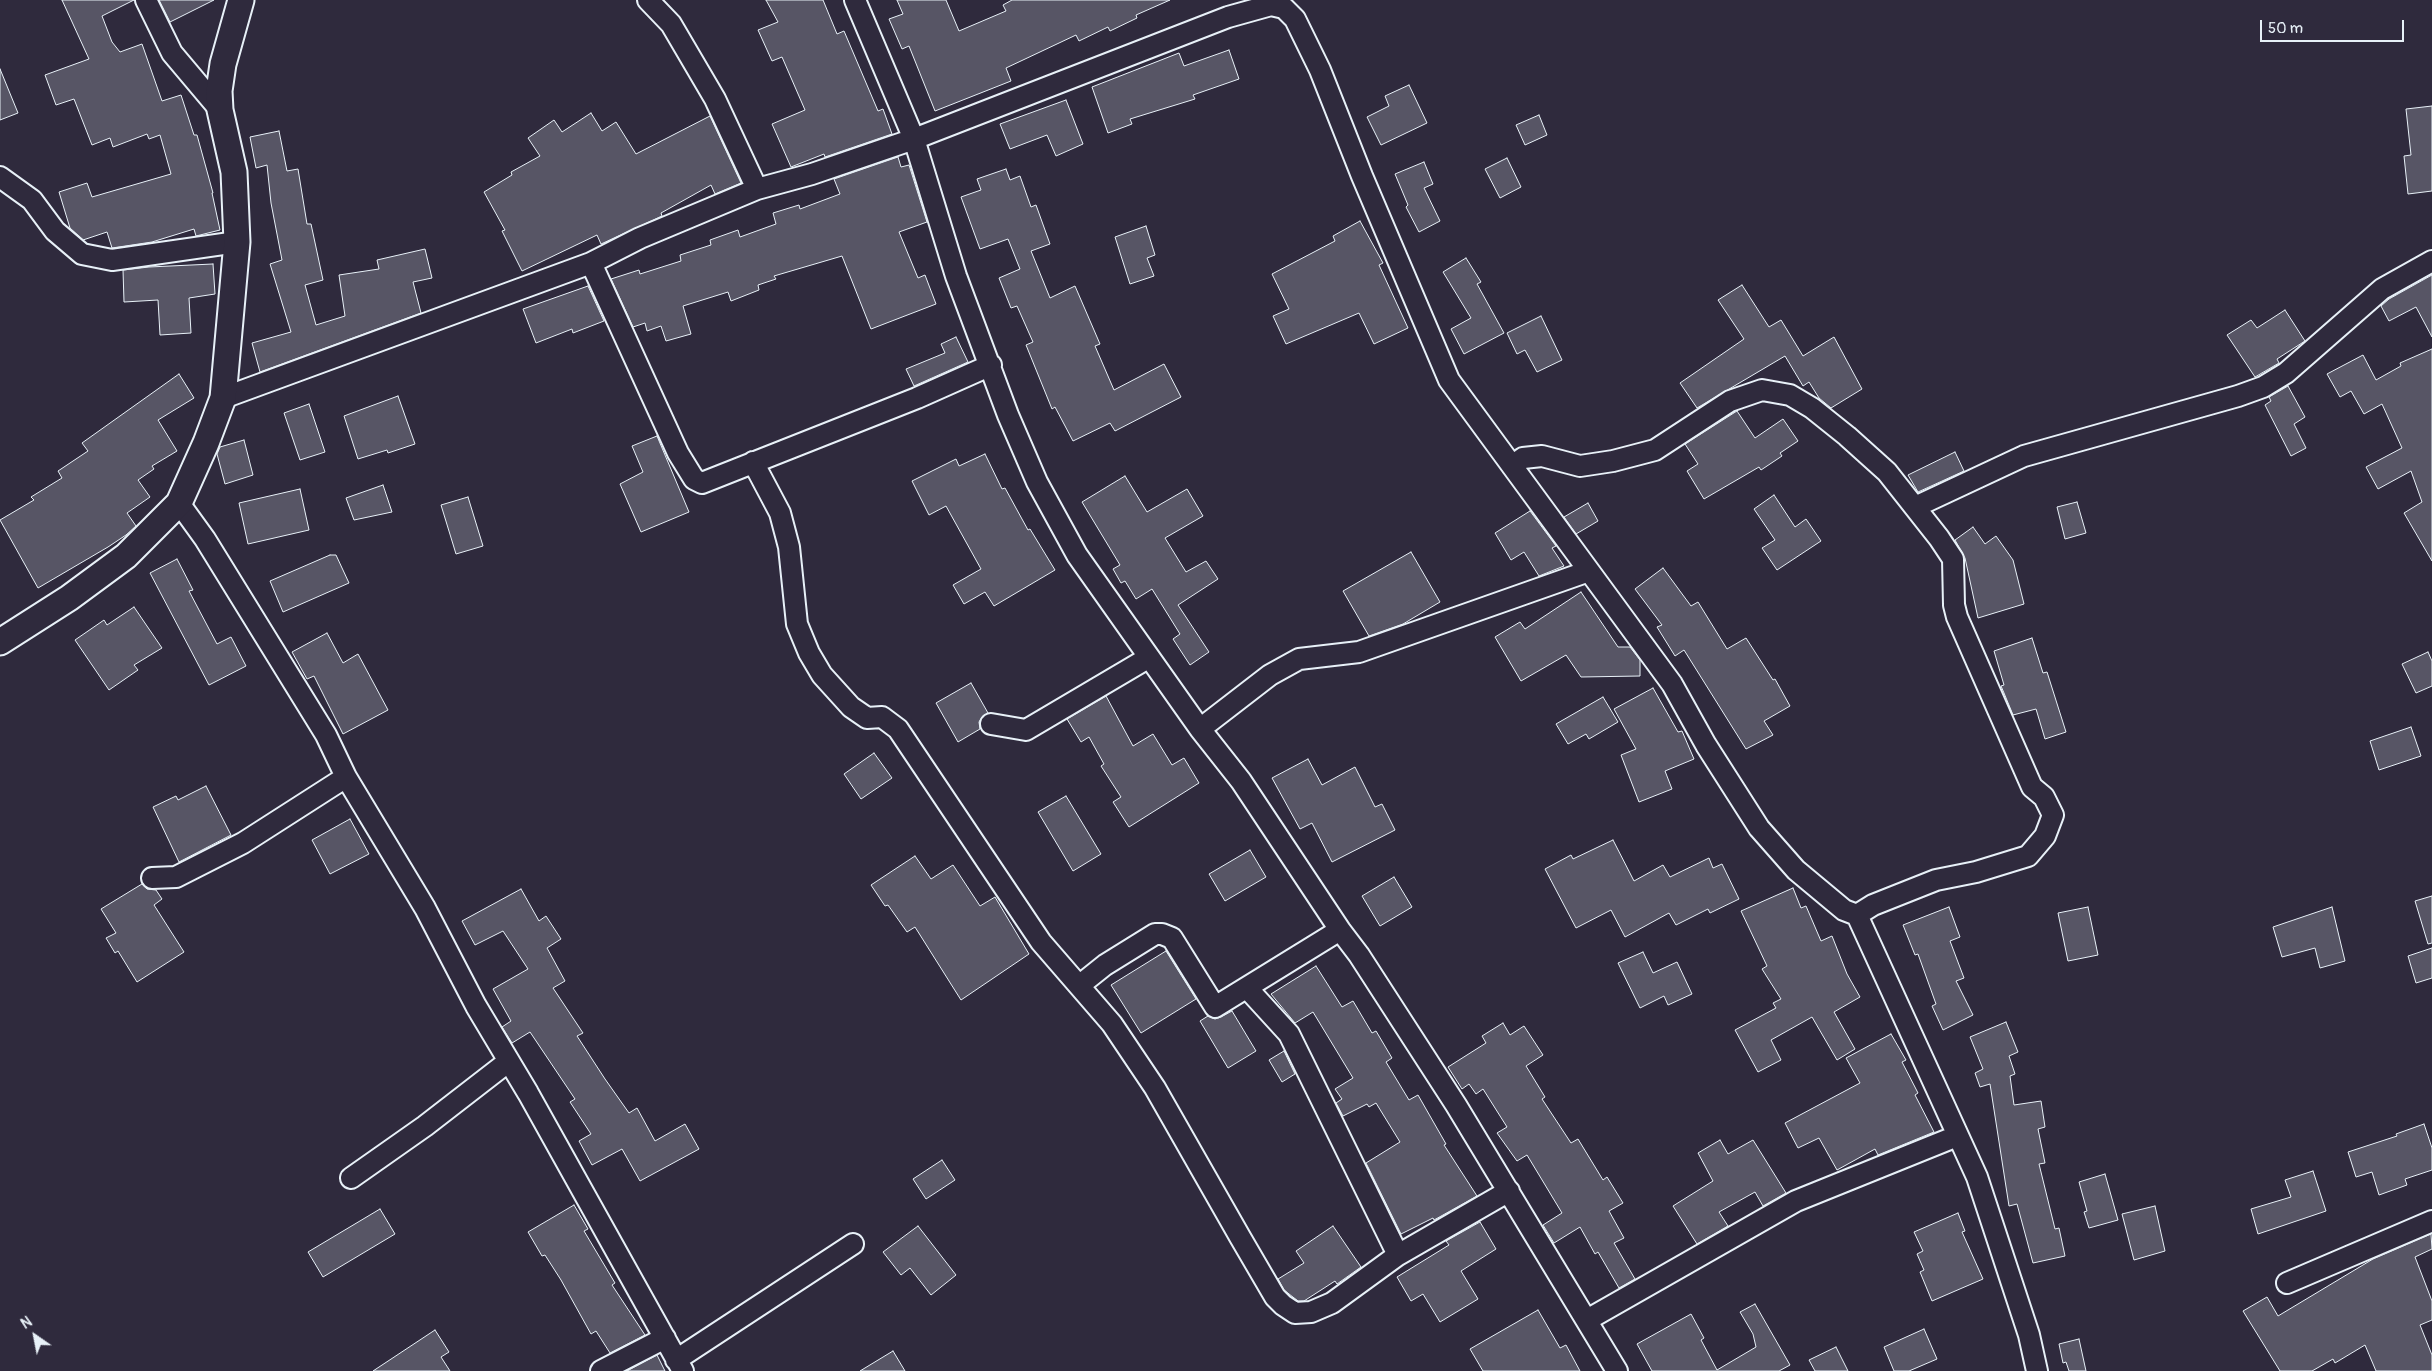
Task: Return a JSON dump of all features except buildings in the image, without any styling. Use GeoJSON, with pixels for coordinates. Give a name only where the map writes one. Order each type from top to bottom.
{"type":"FeatureCollection","features":[{"type":"Feature","properties":{"kind":"street"},"geometry":{"type":"LineString","coordinates":[[146,0],[172,53],[220,110]]}},
{"type":"Feature","properties":{"kind":"street"},"geometry":{"type":"LineString","coordinates":[[0,642],[69,598],[126,556],[179,503],[206,443],[223,398],[238,242],[234,172],[220,110],[219,92],[223,64],[241,0]]}},
{"type":"Feature","properties":{"kind":"street"},"geometry":{"type":"LineString","coordinates":[[648,0],[671,24],[715,99],[757,188]]}},
{"type":"Feature","properties":{"kind":"street"},"geometry":{"type":"LineString","coordinates":[[855,0],[914,139],[956,276],[1008,415],[1037,482],[1077,555],[1148,658],[1200,729],[1241,780],[1340,930],[1359,955],[1509,1191],[1617,1371]]}},
{"type":"Feature","properties":{"kind":"street"},"geometry":{"type":"LineString","coordinates":[[223,398],[591,263],[640,238],[757,188],[812,174],[914,139],[1228,17],[1271,5],[1284,8],[1295,19],[1320,70],[1362,176],[1449,380],[1672,684],[1706,745],[1759,828],[1796,870],[1844,910],[1857,916],[1977,1177],[2029,1335],[2037,1371]]}},
{"type":"Feature","properties":{"kind":"street"},"geometry":{"type":"LineString","coordinates":[[0,178],[32,200],[55,231],[82,254],[112,260],[238,242]]}},
{"type":"Feature","properties":{"kind":"street"},"geometry":{"type":"LineString","coordinates":[[1915,507],[2024,456],[2238,396],[2263,387],[2286,373],[2382,289],[2432,260]]}},
{"type":"Feature","properties":{"kind":"street"},"geometry":{"type":"LineString","coordinates":[[591,263],[678,454],[694,479],[702,483],[917,398],[990,365]]}},
{"type":"Feature","properties":{"kind":"street"},"geometry":{"type":"LineString","coordinates":[[1512,466],[1523,458],[1542,456],[1580,466],[1613,461],[1655,450],[1730,401],[1762,390],[1790,395],[1812,408],[1887,472],[1915,507],[1953,559],[1954,605],[1957,617],[2032,786],[2044,797],[2053,815],[2045,836],[2028,856],[1976,872],[1936,880],[1873,905],[1857,916]]}},
{"type":"Feature","properties":{"kind":"street"},"geometry":{"type":"LineString","coordinates":[[753,462],[780,513],[789,547],[797,624],[809,652],[822,675],[851,708],[867,718],[882,717],[898,729],[1041,942],[1112,1024],[1155,1088],[1275,1297],[1283,1305],[1295,1313],[1311,1312],[1332,1302],[1398,1256],[1509,1191]]}},
{"type":"Feature","properties":{"kind":"street"},"geometry":{"type":"LineString","coordinates":[[179,503],[205,539],[316,719],[346,777],[425,908],[476,1006],[509,1061],[680,1366],[853,1244]]}},
{"type":"Feature","properties":{"kind":"street"},"geometry":{"type":"LineString","coordinates":[[1200,729],[1270,675],[1299,659],[1359,652],[1589,571]]}},
{"type":"Feature","properties":{"kind":"street"},"geometry":{"type":"LineString","coordinates":[[990,724],[1026,730],[1148,658]]}},
{"type":"Feature","properties":{"kind":"street"},"geometry":{"type":"LineString","coordinates":[[152,878],[176,877],[234,847],[346,777]]}},
{"type":"Feature","properties":{"kind":"street"},"geometry":{"type":"LineString","coordinates":[[1080,985],[1105,965],[1155,934],[1162,934],[1172,938],[1215,1007],[1340,930]]}},
{"type":"Feature","properties":{"kind":"street"},"geometry":{"type":"LineString","coordinates":[[1247,988],[1289,1034],[1398,1256]]}},
{"type":"Feature","properties":{"kind":"street"},"geometry":{"type":"LineString","coordinates":[[351,1178],[425,1126],[509,1061]]}},
{"type":"Feature","properties":{"kind":"street"},"geometry":{"type":"LineString","coordinates":[[1587,1320],[1796,1201],[1957,1136]]}},
{"type":"Feature","properties":{"kind":"street"},"geometry":{"type":"LineString","coordinates":[[2288,1283],[2432,1221]]}},
{"type":"Feature","properties":{"kind":"street"},"geometry":{"type":"LineString","coordinates":[[600,1371],[665,1338]]}}]}
